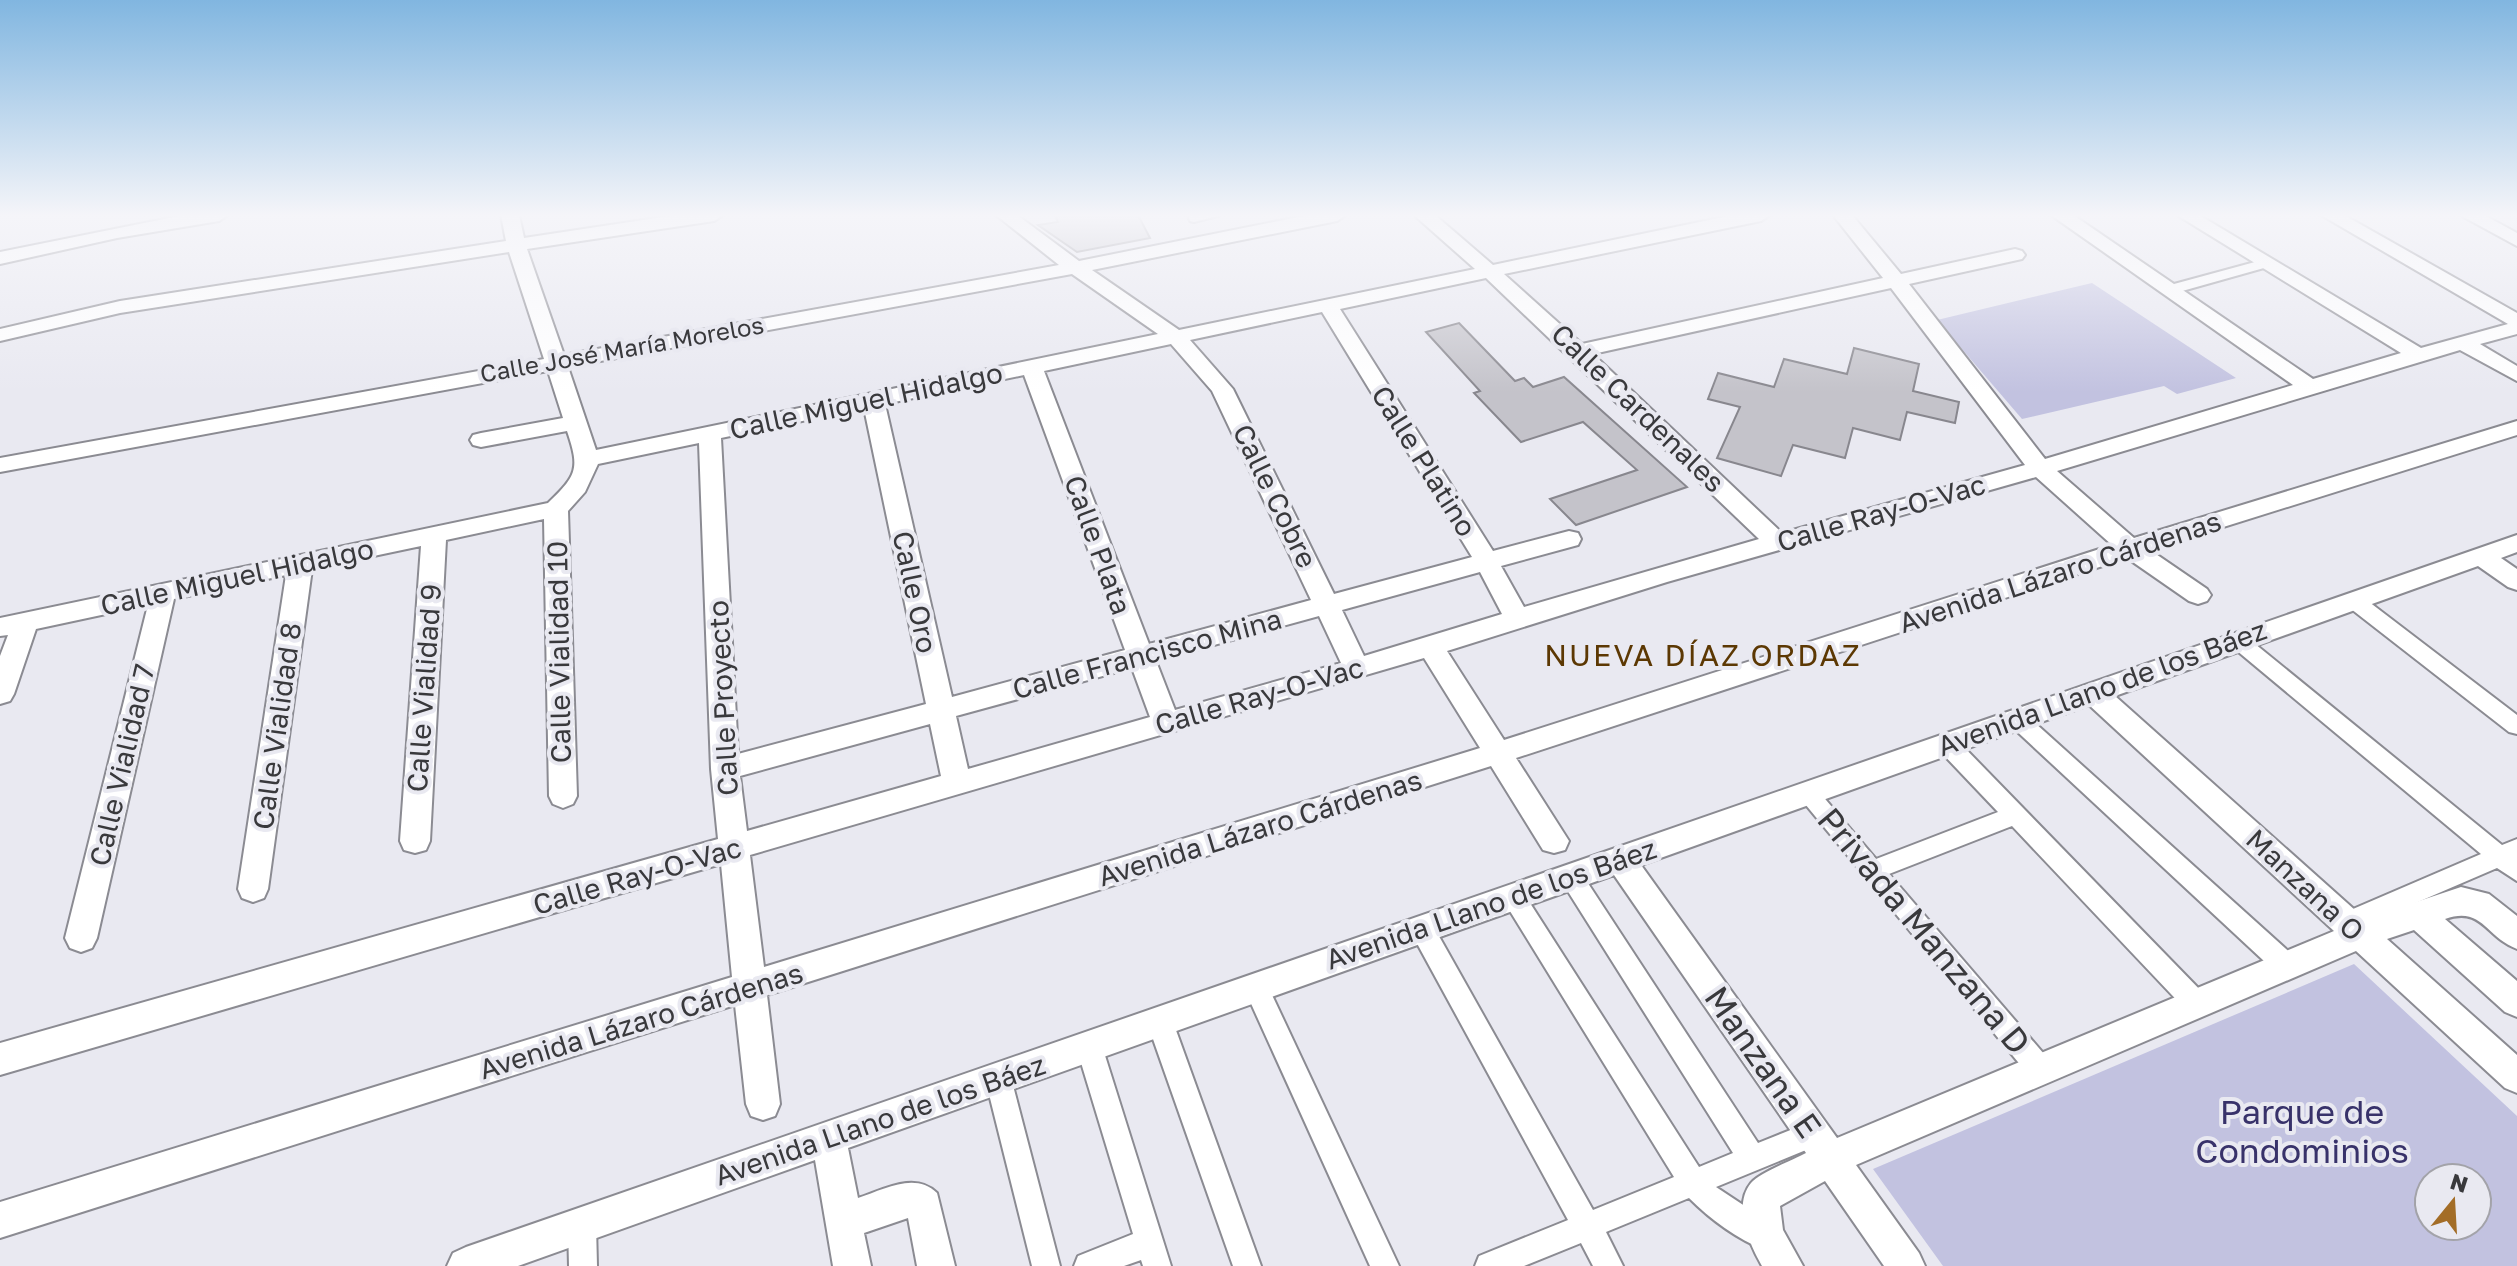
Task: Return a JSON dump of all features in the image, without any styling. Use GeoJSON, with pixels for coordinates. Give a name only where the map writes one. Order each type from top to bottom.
{"type":"FeatureCollection","features":[{"type":"Feature","properties":{"kind":"street"},"geometry":{"type":"LineString","coordinates":[[0,335],[135,304],[328,274]]}},
{"type":"Feature","properties":{"kind":"street"},"geometry":{"type":"LineString","coordinates":[[526,274],[588,459],[577,489],[556,509]]}},
{"type":"Feature","properties":{"kind":"street","name":"Calle José María Morelos"},"geometry":{"type":"LineString","coordinates":[[0,465],[1041,274]]}},
{"type":"Feature","properties":{"kind":"street","name":"Calle Cobre"},"geometry":{"type":"LineString","coordinates":[[1084,274],[1175,336],[1222,389],[1357,668]]}},
{"type":"Feature","properties":{"kind":"street","name":"Calle Miguel Hidalgo"},"geometry":{"type":"LineString","coordinates":[[588,459],[1477,274]]}},
{"type":"Feature","properties":{"kind":"street","name":"Calle Cardenales"},"geometry":{"type":"LineString","coordinates":[[1495,274],[1777,542]]}},
{"type":"Feature","properties":{"kind":"street"},"geometry":{"type":"LineString","coordinates":[[1890,274],[2040,468],[2130,548],[2198,595]]}},
{"type":"Feature","properties":{"kind":"street"},"geometry":{"type":"LineString","coordinates":[[1579,351],[1928,274]]}},
{"type":"Feature","properties":{"kind":"street"},"geometry":{"type":"LineString","coordinates":[[2145,274],[2312,388]]}},
{"type":"Feature","properties":{"kind":"street"},"geometry":{"type":"LineString","coordinates":[[2168,290],[2226,274]]}},
{"type":"Feature","properties":{"kind":"street"},"geometry":{"type":"LineString","coordinates":[[2284,274],[2417,354]]}},
{"type":"Feature","properties":{"kind":"street"},"geometry":{"type":"LineString","coordinates":[[2434,274],[2517,321]]}},
{"type":"Feature","properties":{"kind":"street","name":"Calle Platino"},"geometry":{"type":"LineString","coordinates":[[1328,305],[1487,562],[1517,618]]}},
{"type":"Feature","properties":{"kind":"street","name":"Calle Ray-O-Vac"},"geometry":{"type":"LineString","coordinates":[[0,1059],[1430,647],[1517,618],[2040,468],[2417,354],[2517,328]]}},
{"type":"Feature","properties":{"kind":"street"},"geometry":{"type":"LineString","coordinates":[[2462,342],[2517,375]]}},
{"type":"Feature","properties":{"kind":"street","name":"Calle Plata"},"geometry":{"type":"LineString","coordinates":[[1032,367],[1166,723]]}},
{"type":"Feature","properties":{"kind":"street","name":"Calle Oro"},"geometry":{"type":"LineString","coordinates":[[873,400],[957,783]]}},
{"type":"Feature","properties":{"kind":"street"},"geometry":{"type":"LineString","coordinates":[[481,440],[575,423]]}},
{"type":"Feature","properties":{"kind":"street","name":"Avenida Lázaro Cárdenas"},"geometry":{"type":"LineString","coordinates":[[0,1220],[1498,753],[2130,548],[2517,428]]}},
{"type":"Feature","properties":{"kind":"street","name":"Calle Proyecto"},"geometry":{"type":"LineString","coordinates":[[710,433],[725,769],[763,1104]]}},
{"type":"Feature","properties":{"kind":"street","name":"Calle Miguel Hidalgo"},"geometry":{"type":"LineString","coordinates":[[13,625],[556,509]]}},
{"type":"Feature","properties":{"kind":"street","name":"Calle Vialidad 10"},"geometry":{"type":"LineString","coordinates":[[556,509],[563,796]]}},
{"type":"Feature","properties":{"kind":"street","name":"Calle Vialidad 9"},"geometry":{"type":"LineString","coordinates":[[415,841],[434,535]]}},
{"type":"Feature","properties":{"kind":"street","name":"Calle Francisco Mina"},"geometry":{"type":"LineString","coordinates":[[725,769],[1569,539]]}},
{"type":"Feature","properties":{"kind":"street","name":"Avenida Llano de los Báez"},"geometry":{"type":"LineString","coordinates":[[466,1266],[2517,543]]}},
{"type":"Feature","properties":{"kind":"street"},"geometry":{"type":"LineString","coordinates":[[2481,556],[2517,581]]}},
{"type":"Feature","properties":{"kind":"street","name":"Calle Vialidad 8"},"geometry":{"type":"LineString","coordinates":[[253,889],[300,563]]}},
{"type":"Feature","properties":{"kind":"street","name":"Calle Vialidad 7"},"geometry":{"type":"LineString","coordinates":[[81,938],[163,593]]}},
{"type":"Feature","properties":{"kind":"street"},"geometry":{"type":"LineString","coordinates":[[2353,600],[2517,726]]}},
{"type":"Feature","properties":{"kind":"street"},"geometry":{"type":"LineString","coordinates":[[0,694],[13,625]]}},
{"type":"Feature","properties":{"kind":"street"},"geometry":{"type":"LineString","coordinates":[[2237,640],[2511,859],[2353,929]]}},
{"type":"Feature","properties":{"kind":"street"},"geometry":{"type":"LineString","coordinates":[[1430,647],[1554,841]]}},
{"type":"Feature","properties":{"kind":"street","name":"Manzana O"},"geometry":{"type":"LineString","coordinates":[[2093,692],[2517,1077]]}},
{"type":"Feature","properties":{"kind":"street"},"geometry":{"type":"LineString","coordinates":[[2017,719],[2287,966]]}},
{"type":"Feature","properties":{"kind":"street"},"geometry":{"type":"LineString","coordinates":[[1947,744],[2197,1004]]}},
{"type":"Feature","properties":{"kind":"street","name":"Privada Manzana D"},"geometry":{"type":"LineString","coordinates":[[1807,793],[2041,1070]]}},
{"type":"Feature","properties":{"kind":"street"},"geometry":{"type":"LineString","coordinates":[[1873,870],[2015,815]]}},
{"type":"Feature","properties":{"kind":"street","name":"Manzana E"},"geometry":{"type":"LineString","coordinates":[[1620,859],[1906,1266]]}},
{"type":"Feature","properties":{"kind":"street"},"geometry":{"type":"LineString","coordinates":[[1570,875],[1752,1158]]}},
{"type":"Feature","properties":{"kind":"street"},"geometry":{"type":"LineString","coordinates":[[1513,896],[1693,1183],[1714,1204],[1765,1236],[1784,1266]]}},
{"type":"Feature","properties":{"kind":"street","name":"Privada Manzana D"},"geometry":{"type":"LineString","coordinates":[[1765,1236],[1759,1214],[1764,1195],[1822,1146],[2041,1070],[2287,966],[2353,929],[2419,915],[2469,900],[2478,903],[2517,935]]}},
{"type":"Feature","properties":{"kind":"street"},"geometry":{"type":"LineString","coordinates":[[2419,915],[2517,1002]]}},
{"type":"Feature","properties":{"kind":"street"},"geometry":{"type":"LineString","coordinates":[[1422,929],[1609,1266]]}},
{"type":"Feature","properties":{"kind":"street"},"geometry":{"type":"LineString","coordinates":[[1256,988],[1385,1266]]}},
{"type":"Feature","properties":{"kind":"street"},"geometry":{"type":"LineString","coordinates":[[1160,1022],[1247,1266]]}},
{"type":"Feature","properties":{"kind":"street"},"geometry":{"type":"LineString","coordinates":[[1088,1266],[1153,1254],[1089,1046]]}},
{"type":"Feature","properties":{"kind":"street"},"geometry":{"type":"LineString","coordinates":[[998,1078],[1046,1266]]}},
{"type":"Feature","properties":{"kind":"street"},"geometry":{"type":"LineString","coordinates":[[829,1138],[852,1266]]}},
{"type":"Feature","properties":{"kind":"street"},"geometry":{"type":"LineString","coordinates":[[1489,1266],[1752,1158],[1822,1146]]}},
{"type":"Feature","properties":{"kind":"street"},"geometry":{"type":"LineString","coordinates":[[844,1221],[908,1200],[918,1200],[924,1206],[936,1266]]}},
{"type":"Feature","properties":{"kind":"street"},"geometry":{"type":"LineString","coordinates":[[582,1225],[583,1266]]}},
{"type":"Feature","properties":{"kind":"green space"},"geometry":{"type":"Polygon","coordinates":[[[2092,283],[2236,378],[2177,394],[2164,386],[2022,419],[1937,320],[2092,283]]]}},
{"type":"Feature","properties":{"kind":"green space","name":"Parque de Condominios"},"geometry":{"type":"Polygon","coordinates":[[[2354,964],[2517,1116],[2517,1266],[1943,1266],[1873,1169],[2354,964]]]}},
{"type":"Feature","properties":{"kind":"building"},"geometry":{"type":"Polygon","coordinates":[[[1459,323],[1515,381],[1524,378],[1533,387],[1564,377],[1687,487],[1576,525],[1550,499],[1637,470],[1583,422],[1521,442],[1474,393],[1480,391],[1426,332],[1459,323]]]}},
{"type":"Feature","properties":{"kind":"building"},"geometry":{"type":"Polygon","coordinates":[[[1854,348],[1919,364],[1913,391],[1959,402],[1955,423],[1907,412],[1900,440],[1853,428],[1845,458],[1793,445],[1781,476],[1717,458],[1740,407],[1708,399],[1718,373],[1774,387],[1784,359],[1847,374],[1854,348]]]}},
{"type":"Feature","properties":{"kind":"district","name":"NUEVA DÍAZ ORDAZ"},"geometry":{"type":"Point","coordinates":[1703,656]}}]}
